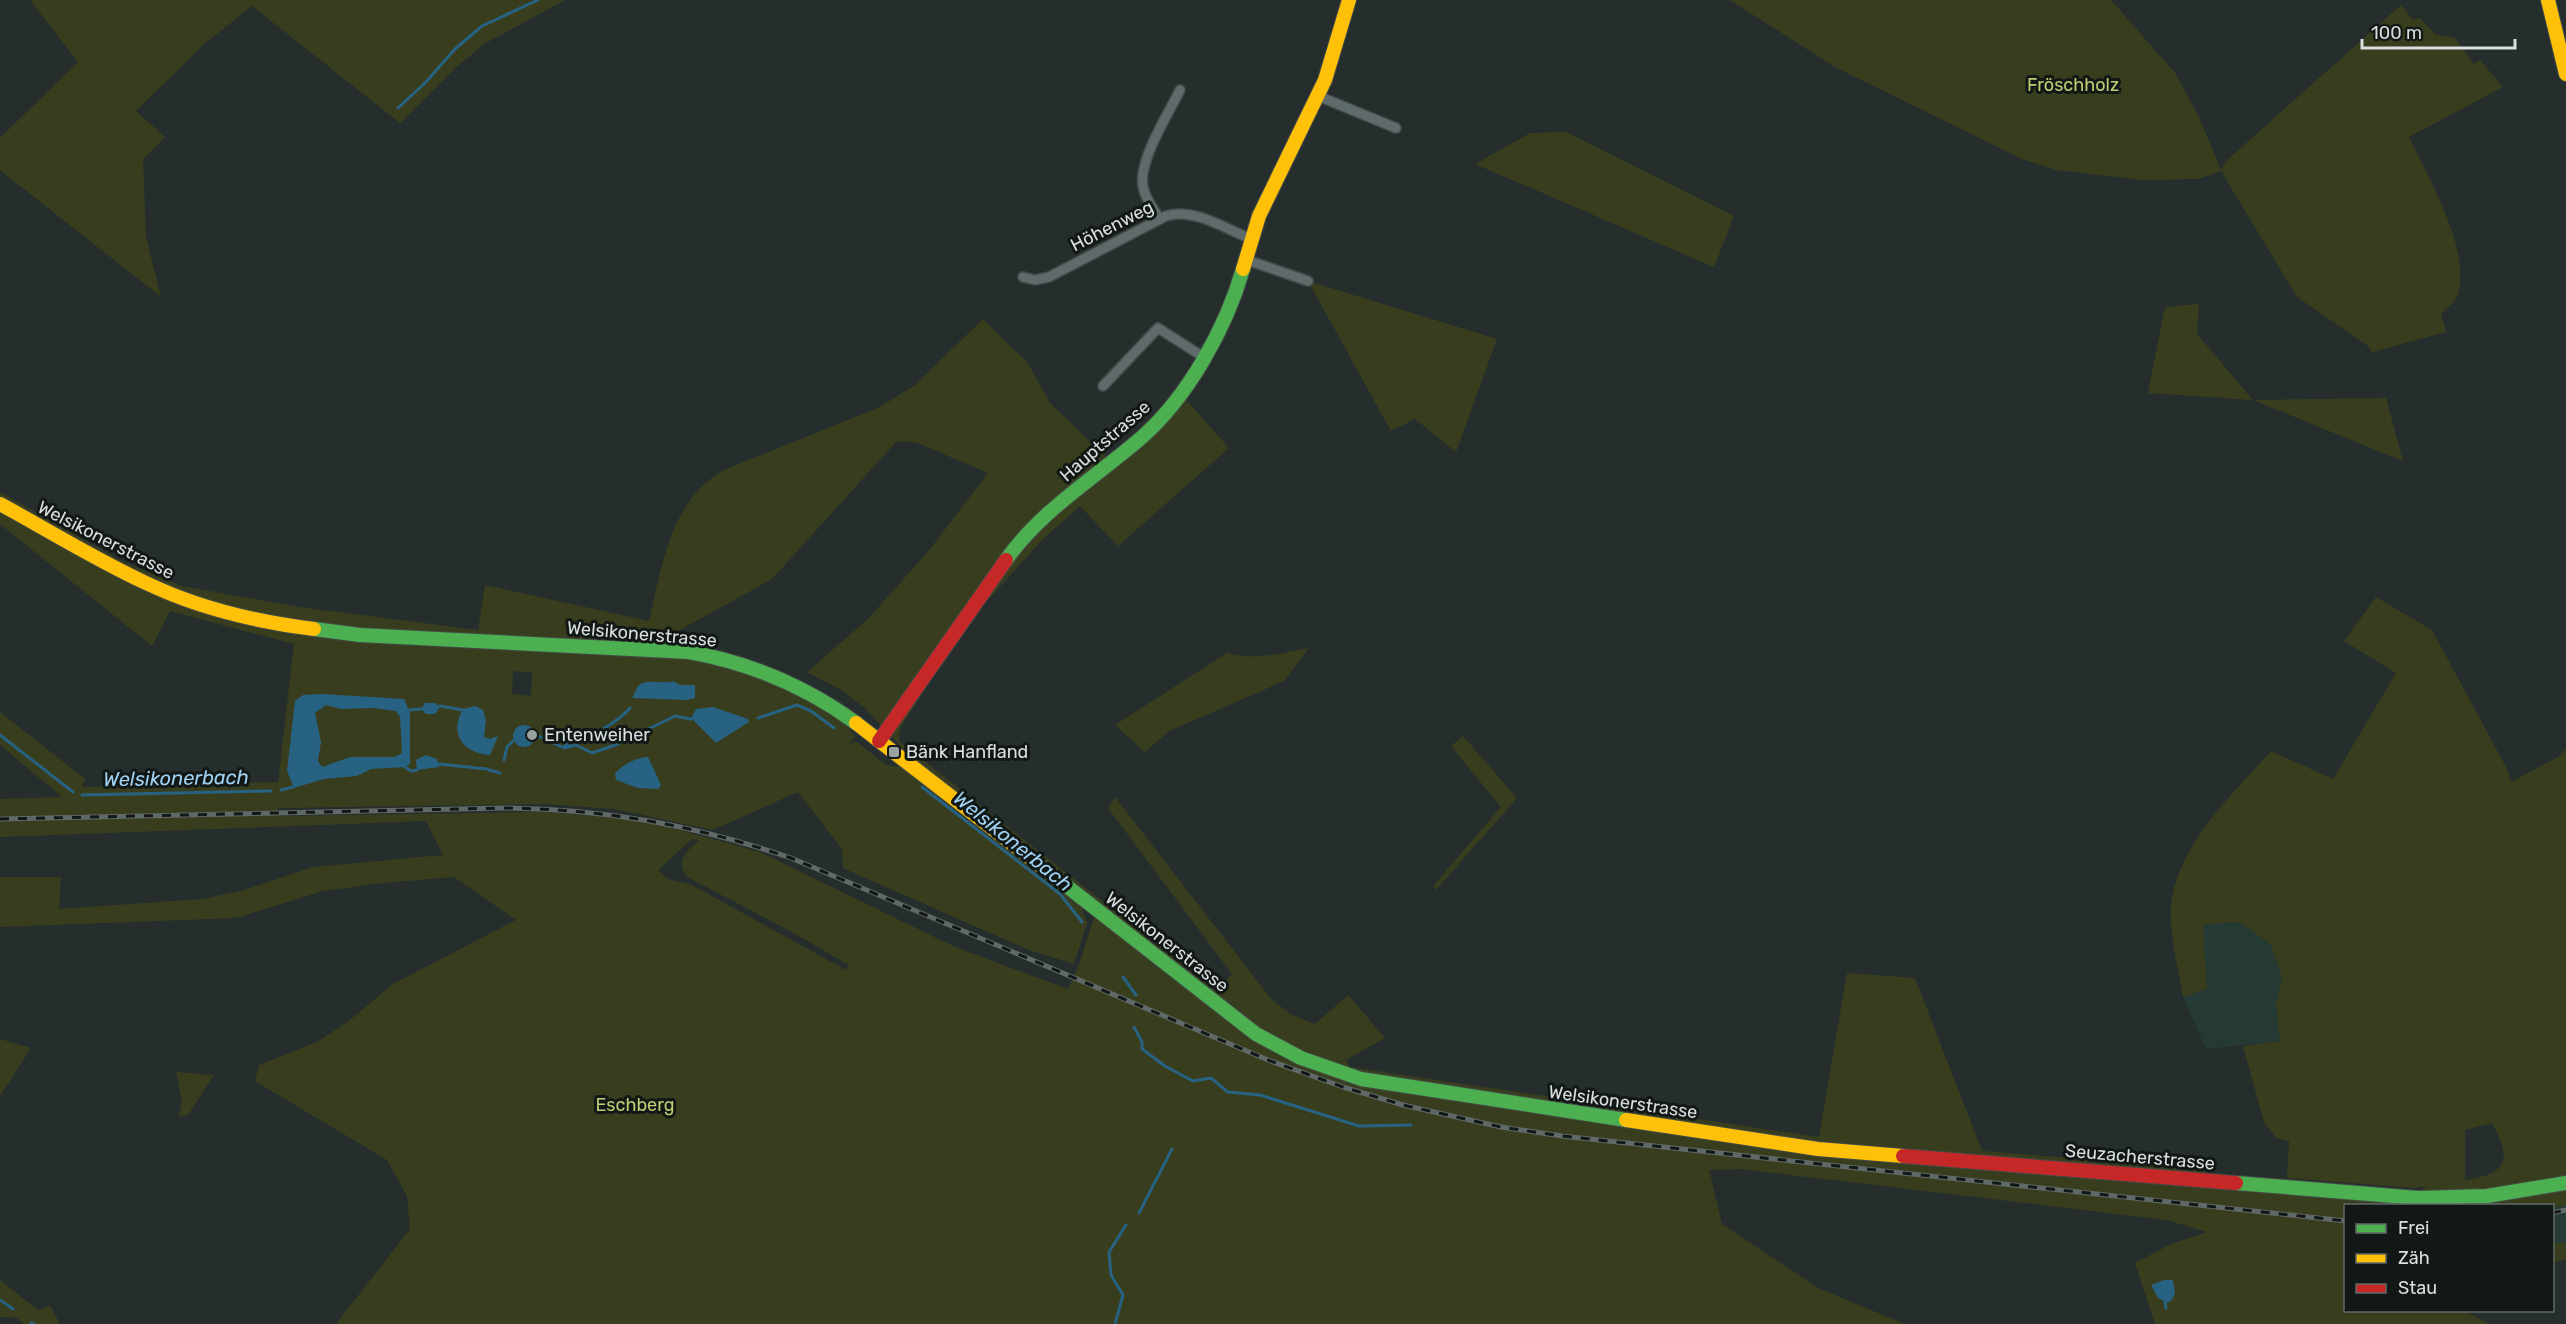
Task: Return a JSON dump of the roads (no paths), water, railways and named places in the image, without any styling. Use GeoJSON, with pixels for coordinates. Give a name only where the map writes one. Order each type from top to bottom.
{"type":"FeatureCollection","features":[{"type":"Feature","properties":{"kind":"main road","name":"Hauptstrasse"},"geometry":{"type":"LineString","coordinates":[[879,741],[1009,555],[1041,520],[1143,436],[1180,393],[1205,358],[1233,304],[1251,239],[1263,208],[1318,96],[1330,65],[1349,0]]}},
{"type":"Feature","properties":{"kind":"main road"},"geometry":{"type":"LineString","coordinates":[[2548,0],[2566,74]]}},
{"type":"Feature","properties":{"kind":"main road","name":"Welsikonerstrasse"},"geometry":{"type":"LineString","coordinates":[[0,504],[129,575],[177,596],[238,615],[328,632],[663,650],[712,656],[765,671],[808,690],[879,741],[1237,1019],[1279,1048],[1340,1074],[1385,1084],[1712,1133]]}},
{"type":"Feature","properties":{"kind":"main road","name":"Seuzacherstrasse"},"geometry":{"type":"LineString","coordinates":[[1712,1133],[1818,1149],[2418,1198],[2487,1196],[2566,1183]]}},
{"type":"Feature","properties":{"kind":"street"},"geometry":{"type":"LineString","coordinates":[[1160,219],[1143,189],[1142,176],[1180,90]]}},
{"type":"Feature","properties":{"kind":"street"},"geometry":{"type":"LineString","coordinates":[[1318,96],[1396,128]]}},
{"type":"Feature","properties":{"kind":"street","name":"Höhenweg"},"geometry":{"type":"LineString","coordinates":[[1023,277],[1035,280],[1049,277],[1160,219],[1184,213],[1251,239]]}},
{"type":"Feature","properties":{"kind":"street"},"geometry":{"type":"LineString","coordinates":[[1247,260],[1308,281]]}},
{"type":"Feature","properties":{"kind":"street"},"geometry":{"type":"LineString","coordinates":[[1104,386],[1158,328],[1205,358]]}},
{"type":"Feature","properties":{"kind":"water"},"geometry":{"type":"Polygon","coordinates":[[[673,681],[680,685],[695,685],[695,698],[687,700],[632,698],[642,683],[673,681]]]}},
{"type":"Feature","properties":{"kind":"water"},"geometry":{"type":"Polygon","coordinates":[[[303,695],[404,699],[410,713],[410,764],[405,767],[371,769],[357,776],[324,779],[294,788],[287,771],[295,701],[303,695]],[[326,705],[315,713],[321,742],[318,761],[322,767],[350,757],[395,757],[402,753],[400,717],[396,711],[373,708],[341,709],[326,705]]]}},
{"type":"Feature","properties":{"kind":"water"},"geometry":{"type":"Polygon","coordinates":[[[425,703],[435,703],[440,707],[435,714],[426,714],[421,709],[425,703]]]}},
{"type":"Feature","properties":{"kind":"water","name":"Entenweiher"},"geometry":{"type":"Polygon","coordinates":[[[475,706],[483,710],[486,720],[484,737],[490,739],[498,736],[490,755],[465,746],[458,734],[457,726],[463,709],[475,706]]]}},
{"type":"Feature","properties":{"kind":"water"},"geometry":{"type":"Polygon","coordinates":[[[713,707],[748,719],[749,722],[716,743],[691,718],[696,709],[713,707]]]}},
{"type":"Feature","properties":{"kind":"water"},"geometry":{"type":"Polygon","coordinates":[[[524,725],[532,728],[535,736],[532,744],[524,747],[516,744],[513,736],[516,728],[524,725]]]}},
{"type":"Feature","properties":{"kind":"water"},"geometry":{"type":"Polygon","coordinates":[[[426,755],[437,759],[439,767],[417,770],[416,760],[426,755]]]}},
{"type":"Feature","properties":{"kind":"water"},"geometry":{"type":"Polygon","coordinates":[[[648,757],[661,785],[658,789],[638,788],[616,780],[615,774],[625,765],[648,757]]]}},
{"type":"Feature","properties":{"kind":"water"},"geometry":{"type":"Polygon","coordinates":[[[2164,1280],[2173,1280],[2175,1293],[2172,1300],[2167,1303],[2158,1298],[2151,1285],[2164,1280]]]}},
{"type":"Feature","properties":{"kind":"waterway"},"geometry":{"type":"LineString","coordinates":[[398,108],[425,83],[455,49],[482,26],[538,0]]}},
{"type":"Feature","properties":{"kind":"waterway","name":"Welsikonerbach"},"geometry":{"type":"LineString","coordinates":[[758,718],[797,705],[811,711],[834,728]]}},
{"type":"Feature","properties":{"kind":"waterway"},"geometry":{"type":"LineString","coordinates":[[440,706],[463,710]]}},
{"type":"Feature","properties":{"kind":"waterway"},"geometry":{"type":"LineString","coordinates":[[564,747],[578,735],[585,738],[602,729],[630,708]]}},
{"type":"Feature","properties":{"kind":"waterway"},"geometry":{"type":"LineString","coordinates":[[409,710],[421,709]]}},
{"type":"Feature","properties":{"kind":"waterway","name":"Welsikonerbach"},"geometry":{"type":"LineString","coordinates":[[536,735],[564,748],[576,745],[592,753],[618,744],[675,716],[691,719]]}},
{"type":"Feature","properties":{"kind":"waterway","name":"Welsikonerbach"},"geometry":{"type":"LineString","coordinates":[[0,735],[73,792]]}},
{"type":"Feature","properties":{"kind":"waterway","name":"Welsikonerbach"},"geometry":{"type":"LineString","coordinates":[[504,760],[507,747],[513,741]]}},
{"type":"Feature","properties":{"kind":"waterway","name":"Welsikonerbach"},"geometry":{"type":"LineString","coordinates":[[439,764],[487,769]]}},
{"type":"Feature","properties":{"kind":"waterway","name":"Welsikonerbach"},"geometry":{"type":"LineString","coordinates":[[405,767],[411,771],[417,770]]}},
{"type":"Feature","properties":{"kind":"waterway","name":"Welsikonerbach"},"geometry":{"type":"LineString","coordinates":[[489,770],[500,773]]}},
{"type":"Feature","properties":{"kind":"waterway","name":"Welsikonerbach"},"geometry":{"type":"LineString","coordinates":[[281,790],[293,787]]}},
{"type":"Feature","properties":{"kind":"waterway","name":"Welsikonerbach"},"geometry":{"type":"LineString","coordinates":[[922,787],[1060,894],[1082,922]]}},
{"type":"Feature","properties":{"kind":"waterway","name":"Welsikonerbach"},"geometry":{"type":"LineString","coordinates":[[82,795],[271,791]]}},
{"type":"Feature","properties":{"kind":"waterway","name":"Welsikonerbach"},"geometry":{"type":"LineString","coordinates":[[1123,977],[1136,995]]}},
{"type":"Feature","properties":{"kind":"waterway","name":"Welsikonerbach"},"geometry":{"type":"LineString","coordinates":[[1134,1027],[1142,1042],[1142,1049],[1165,1066],[1193,1081],[1211,1078],[1228,1092],[1260,1095],[1359,1126],[1411,1125]]}},
{"type":"Feature","properties":{"kind":"waterway"},"geometry":{"type":"LineString","coordinates":[[1139,1213],[1172,1149]]}},
{"type":"Feature","properties":{"kind":"waterway"},"geometry":{"type":"LineString","coordinates":[[1115,1324],[1123,1295],[1111,1275],[1109,1252],[1126,1225]]}},
{"type":"Feature","properties":{"kind":"waterway"},"geometry":{"type":"LineString","coordinates":[[0,1300],[13,1309]]}},
{"type":"Feature","properties":{"kind":"waterway"},"geometry":{"type":"LineString","coordinates":[[2165,1303],[2166,1308]]}},
{"type":"Feature","properties":{"kind":"railway"},"geometry":{"type":"LineString","coordinates":[[0,819],[504,808],[578,812],[649,821],[720,836],[791,858],[1268,1060],[1343,1087],[1403,1105],[1501,1127],[1562,1136],[2344,1221]]}},
{"type":"Feature","properties":{"kind":"railway"},"geometry":{"type":"LineString","coordinates":[[2554,1213],[2566,1210]]}},
{"type":"Feature","properties":{"kind":"place","name":"Entenweiher"},"geometry":{"type":"Point","coordinates":[532,735]}},
{"type":"Feature","properties":{"kind":"place","name":"Bänk Hanfland"},"geometry":{"type":"Point","coordinates":[894,752]}},
{"type":"Feature","properties":{"kind":"park label","name":"Fröschholz"},"geometry":{"type":"Point","coordinates":[2073,85]}},
{"type":"Feature","properties":{"kind":"park label","name":"Eschberg"},"geometry":{"type":"Point","coordinates":[635,1105]}}]}
